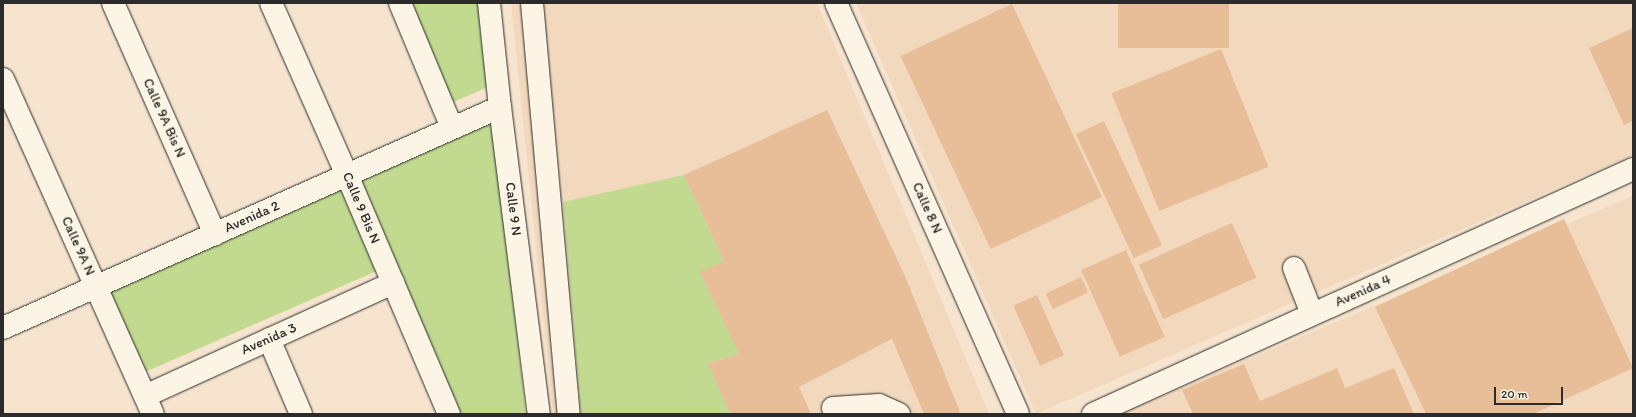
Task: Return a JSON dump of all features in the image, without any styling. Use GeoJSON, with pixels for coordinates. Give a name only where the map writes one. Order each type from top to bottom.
{"type":"FeatureCollection","features":[{"type":"Feature","properties":{"kind":"street","name":"Calle 9A Bis N"},"geometry":{"type":"LineString","coordinates":[[113,3],[215,234]]}},
{"type":"Feature","properties":{"kind":"street","name":"Calle 9 Bis N"},"geometry":{"type":"LineString","coordinates":[[271,3],[347,175],[449,414]]}},
{"type":"Feature","properties":{"kind":"street"},"geometry":{"type":"LineString","coordinates":[[400,3],[452,128]]}},
{"type":"Feature","properties":{"kind":"street","name":"Calle 9 N"},"geometry":{"type":"LineString","coordinates":[[489,3],[500,106],[539,414]]}},
{"type":"Feature","properties":{"kind":"street"},"geometry":{"type":"LineString","coordinates":[[532,3],[569,414]]}},
{"type":"Feature","properties":{"kind":"street","name":"Calle 8 N"},"geometry":{"type":"LineString","coordinates":[[836,3],[1018,414]]}},
{"type":"Feature","properties":{"kind":"street","name":"Calle 9A N"},"geometry":{"type":"LineString","coordinates":[[3,79],[149,405]]}},
{"type":"Feature","properties":{"kind":"street","name":"Avenida 2"},"geometry":{"type":"LineString","coordinates":[[3,328],[500,106]]}},
{"type":"Feature","properties":{"kind":"street","name":"Avenida 4"},"geometry":{"type":"LineString","coordinates":[[1093,414],[1633,169]]}},
{"type":"Feature","properties":{"kind":"street"},"geometry":{"type":"LineString","coordinates":[[1294,268],[1312,314]]}},
{"type":"Feature","properties":{"kind":"street","name":"Avenida 3"},"geometry":{"type":"LineString","coordinates":[[149,405],[269,339],[393,283]]}},
{"type":"Feature","properties":{"kind":"street"},"geometry":{"type":"LineString","coordinates":[[269,339],[301,414]]}},
{"type":"Feature","properties":{"kind":"street"},"geometry":{"type":"LineString","coordinates":[[833,408],[879,404],[899,414]]}},
{"type":"Feature","properties":{"kind":"shaded area"},"geometry":{"type":"Polygon","coordinates":[[[511,3],[817,3],[989,414],[553,414],[511,3]]]}},
{"type":"Feature","properties":{"kind":"shaded area"},"geometry":{"type":"Polygon","coordinates":[[[856,3],[1633,3],[1633,155],[1036,414],[856,3]]]}},
{"type":"Feature","properties":{"kind":"shaded area"},"geometry":{"type":"Polygon","coordinates":[[[1633,196],[1633,414],[1119,414],[1633,196]]]}},
{"type":"Feature","properties":{"kind":"green space"},"geometry":{"type":"Polygon","coordinates":[[[406,3],[479,3],[490,86],[447,105],[406,3]]]}},
{"type":"Feature","properties":{"kind":"green space"},"geometry":{"type":"Polygon","coordinates":[[[492,117],[526,414],[440,414],[379,270],[145,372],[101,286],[492,117]]]}},
{"type":"Feature","properties":{"kind":"green space"},"geometry":{"type":"Polygon","coordinates":[[[684,175],[724,261],[739,354],[708,363],[730,414],[581,414],[563,202],[684,175]]]}},
{"type":"Feature","properties":{"kind":"building"},"geometry":{"type":"Polygon","coordinates":[[[1118,3],[1229,3],[1229,48],[1118,48],[1118,3]]]}},
{"type":"Feature","properties":{"kind":"building"},"geometry":{"type":"Polygon","coordinates":[[[1012,4],[1102,197],[991,249],[901,56],[1012,4]]]}},
{"type":"Feature","properties":{"kind":"building"},"geometry":{"type":"Polygon","coordinates":[[[1633,28],[1633,121],[1624,125],[1589,48],[1633,28]]]}},
{"type":"Feature","properties":{"kind":"building"},"geometry":{"type":"Polygon","coordinates":[[[1221,49],[1269,167],[1159,211],[1112,93],[1221,49]]]}},
{"type":"Feature","properties":{"kind":"building"},"geometry":{"type":"Polygon","coordinates":[[[827,110],[905,276],[960,412],[956,414],[924,414],[892,339],[799,387],[811,414],[730,414],[708,363],[739,354],[700,272],[724,261],[684,175],[827,110]]]}},
{"type":"Feature","properties":{"kind":"building"},"geometry":{"type":"Polygon","coordinates":[[[1104,121],[1162,245],[1134,258],[1076,134],[1104,121]]]}},
{"type":"Feature","properties":{"kind":"building"},"geometry":{"type":"Polygon","coordinates":[[[1564,219],[1633,368],[1533,414],[1426,414],[1375,307],[1564,219]]]}},
{"type":"Feature","properties":{"kind":"building"},"geometry":{"type":"Polygon","coordinates":[[[1232,223],[1256,278],[1163,319],[1139,264],[1232,223]]]}},
{"type":"Feature","properties":{"kind":"building"},"geometry":{"type":"Polygon","coordinates":[[[1126,250],[1165,337],[1120,357],[1081,270],[1126,250]]]}},
{"type":"Feature","properties":{"kind":"building"},"geometry":{"type":"Polygon","coordinates":[[[1081,277],[1088,292],[1053,309],[1046,293],[1081,277]]]}},
{"type":"Feature","properties":{"kind":"building"},"geometry":{"type":"Polygon","coordinates":[[[1037,295],[1064,355],[1040,366],[1013,306],[1037,295]]]}},
{"type":"Feature","properties":{"kind":"building"},"geometry":{"type":"Polygon","coordinates":[[[1244,364],[1260,401],[1337,368],[1345,388],[1394,368],[1414,414],[1193,414],[1182,390],[1244,364]]]}}]}
